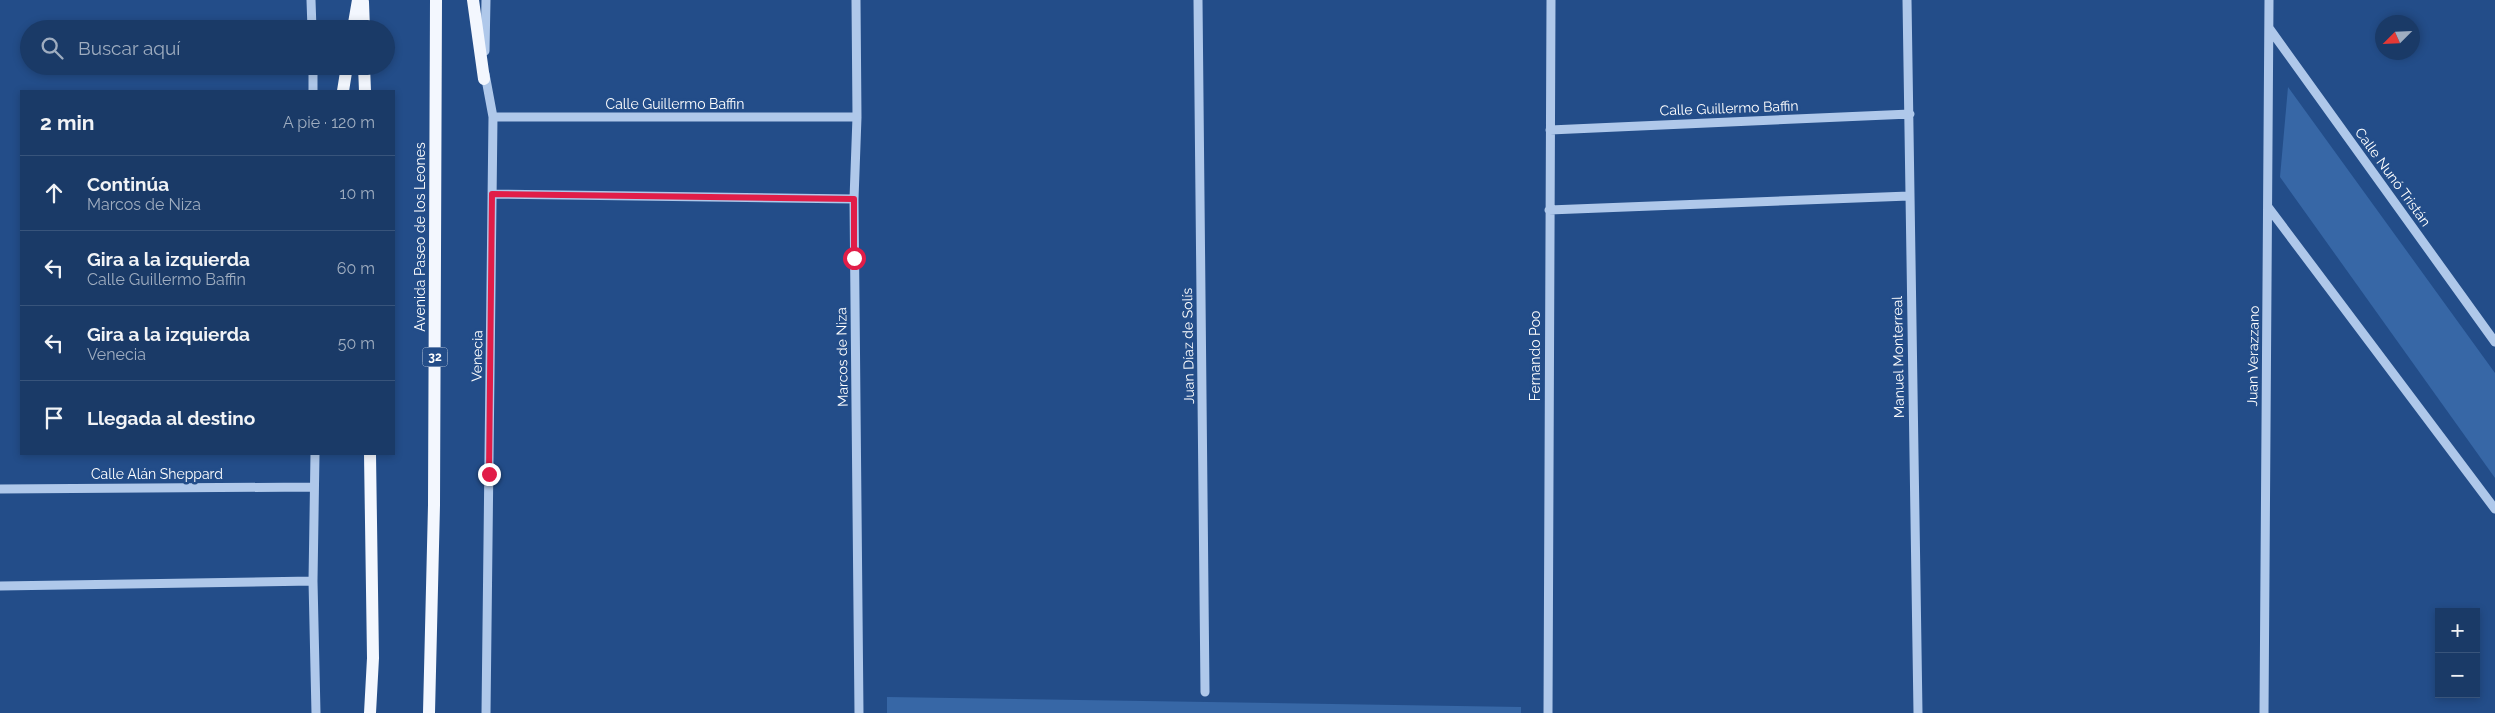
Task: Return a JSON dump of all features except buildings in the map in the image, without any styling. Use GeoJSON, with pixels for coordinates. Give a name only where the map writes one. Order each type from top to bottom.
{"type":"FeatureCollection","features":[{"type":"Feature","properties":{"kind":"main road"},"geometry":{"type":"LineString","coordinates":[[355,20],[358,0]]}},
{"type":"Feature","properties":{"kind":"main road"},"geometry":{"type":"LineString","coordinates":[[363,0],[364,20]]}},
{"type":"Feature","properties":{"kind":"main road","name":"Avenida Paseo de los Leones"},"geometry":{"type":"LineString","coordinates":[[429,713],[434,506],[436,0]]}},
{"type":"Feature","properties":{"kind":"main road"},"geometry":{"type":"LineString","coordinates":[[473,0],[484,79]]}},
{"type":"Feature","properties":{"kind":"main road"},"geometry":{"type":"LineString","coordinates":[[343,90],[346,75]]}},
{"type":"Feature","properties":{"kind":"main road"},"geometry":{"type":"LineString","coordinates":[[364,75],[365,90]]}},
{"type":"Feature","properties":{"kind":"main road"},"geometry":{"type":"LineString","coordinates":[[370,455],[373,658],[370,713]]}},
{"type":"Feature","properties":{"kind":"street"},"geometry":{"type":"LineString","coordinates":[[311,0],[312,20]]}},
{"type":"Feature","properties":{"kind":"street","name":"Venecia"},"geometry":{"type":"LineString","coordinates":[[486,0],[484,79],[493,118],[486,713]]}},
{"type":"Feature","properties":{"kind":"street","name":"Marcos de Niza"},"geometry":{"type":"LineString","coordinates":[[856,0],[857,117],[854,199],[859,713]]}},
{"type":"Feature","properties":{"kind":"street","name":"Juan Díaz de Solís"},"geometry":{"type":"LineString","coordinates":[[1198,0],[1205,692]]}},
{"type":"Feature","properties":{"kind":"street","name":"Fernando Poo"},"geometry":{"type":"LineString","coordinates":[[1548,713],[1551,0]]}},
{"type":"Feature","properties":{"kind":"street","name":"Manuel Monterreal"},"geometry":{"type":"LineString","coordinates":[[1907,0],[1918,713]]}},
{"type":"Feature","properties":{"kind":"street","name":"Juan Verazzano"},"geometry":{"type":"LineString","coordinates":[[2264,713],[2269,0]]}},
{"type":"Feature","properties":{"kind":"street","name":"Calle Nunó Tristán"},"geometry":{"type":"LineString","coordinates":[[2268,28],[2495,342]]}},
{"type":"Feature","properties":{"kind":"street"},"geometry":{"type":"LineString","coordinates":[[313,75],[314,90]]}},
{"type":"Feature","properties":{"kind":"street","name":"Calle Guillermo Baffin"},"geometry":{"type":"LineString","coordinates":[[1550,130],[1910,114]]}},
{"type":"Feature","properties":{"kind":"street","name":"Calle Guillermo Baffin"},"geometry":{"type":"LineString","coordinates":[[493,118],[857,117]]}},
{"type":"Feature","properties":{"kind":"street"},"geometry":{"type":"LineString","coordinates":[[492,194],[854,199]]}},
{"type":"Feature","properties":{"kind":"street"},"geometry":{"type":"LineString","coordinates":[[1549,210],[1909,196]]}},
{"type":"Feature","properties":{"kind":"street"},"geometry":{"type":"LineString","coordinates":[[2268,206],[2495,509]]}},
{"type":"Feature","properties":{"kind":"street"},"geometry":{"type":"LineString","coordinates":[[314,455],[312,581],[316,713]]}},
{"type":"Feature","properties":{"kind":"street","name":"Calle Alán Sheppard"},"geometry":{"type":"LineString","coordinates":[[0,489],[314,487]]}},
{"type":"Feature","properties":{"kind":"street"},"geometry":{"type":"LineString","coordinates":[[0,586],[312,581]]}},
{"type":"Feature","properties":{"kind":"shaded area"},"geometry":{"type":"Polygon","coordinates":[[[2288,87],[2495,373],[2495,478],[2280,177],[2288,87]]]}},
{"type":"Feature","properties":{"kind":"shaded area"},"geometry":{"type":"Polygon","coordinates":[[[887,697],[1521,707],[1521,713],[887,713],[887,697]]]}},
{"type":"Feature","properties":{"kind":"route"},"geometry":{"type":"LineString","coordinates":[[489,474],[492,194],[854,199],[854,258]]}}]}
